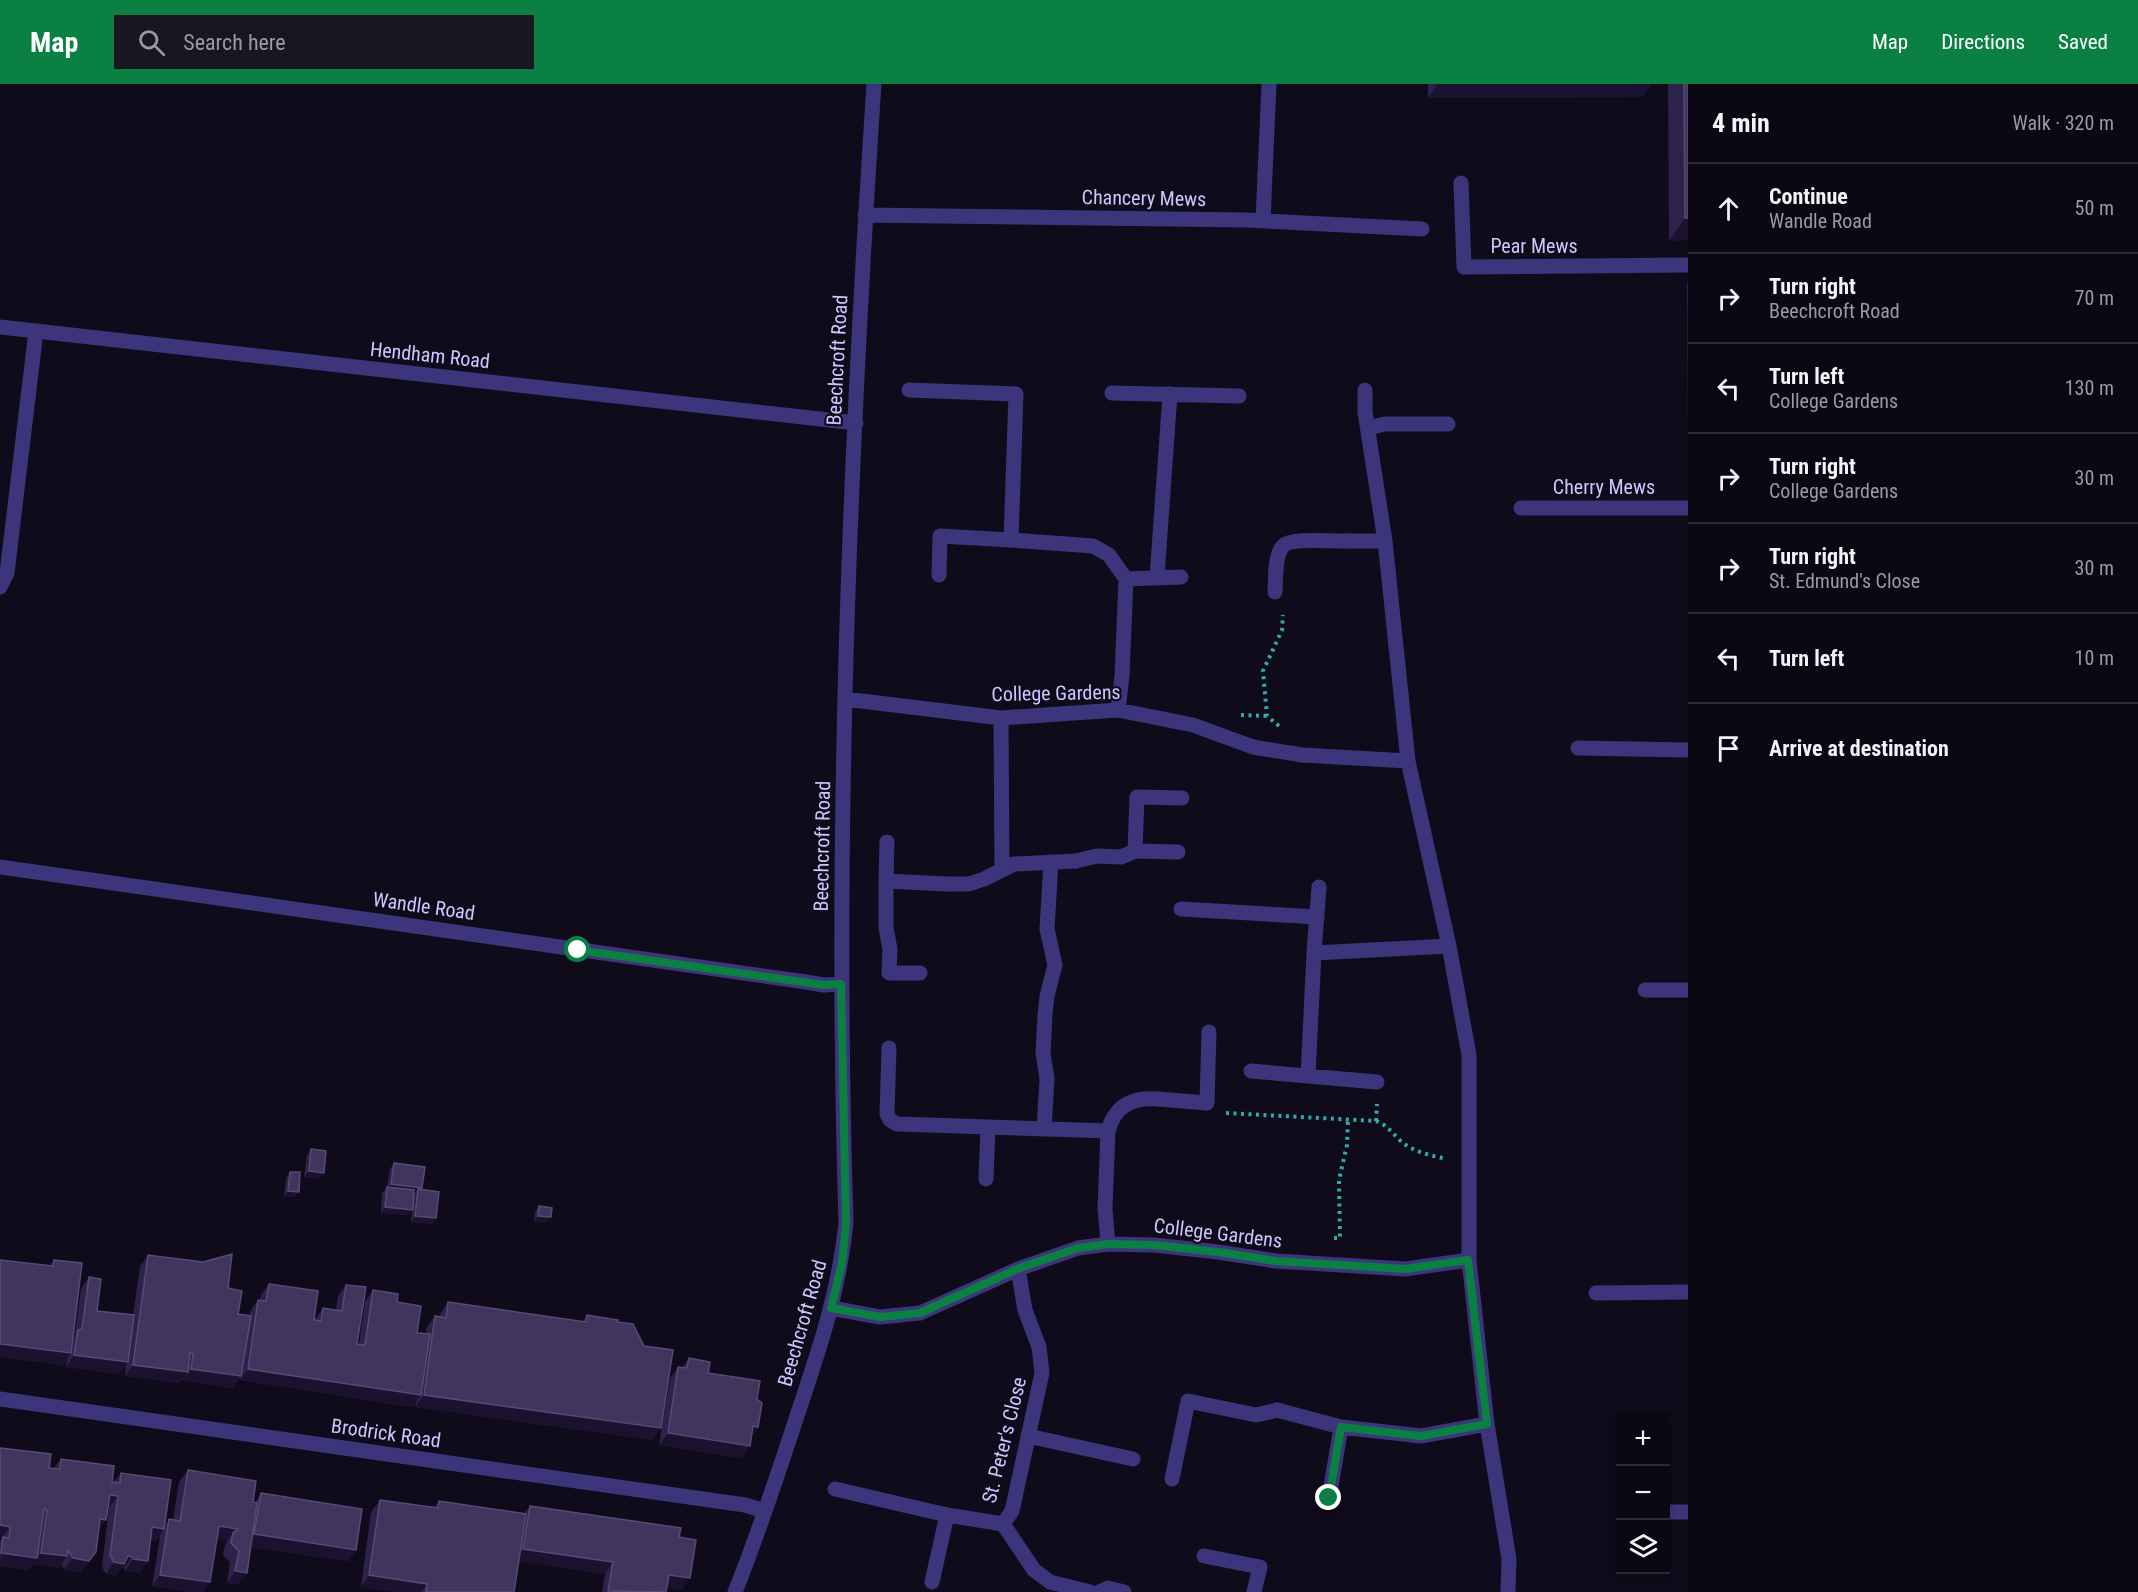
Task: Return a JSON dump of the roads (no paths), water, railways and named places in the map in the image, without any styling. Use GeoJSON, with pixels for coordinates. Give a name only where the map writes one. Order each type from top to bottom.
{"type":"FeatureCollection","features":[{"type":"Feature","properties":{"kind":"street","name":"Beechcroft Road"},"geometry":{"type":"LineString","coordinates":[[735,1592],[765,1511],[831,1308],[842,1263],[846,1223],[841,984],[845,699],[850,516],[874,84]]}},
{"type":"Feature","properties":{"kind":"street"},"geometry":{"type":"LineString","coordinates":[[1263,221],[1269,84]]}},
{"type":"Feature","properties":{"kind":"street","name":"Pear Mews"},"geometry":{"type":"LineString","coordinates":[[1461,183],[1464,267],[1688,266]]}},
{"type":"Feature","properties":{"kind":"street","name":"Chancery Mews"},"geometry":{"type":"LineString","coordinates":[[865,215],[1263,221],[1422,229]]}},
{"type":"Feature","properties":{"kind":"street","name":"Hendham Road"},"geometry":{"type":"LineString","coordinates":[[0,327],[856,423]]}},
{"type":"Feature","properties":{"kind":"street"},"geometry":{"type":"LineString","coordinates":[[0,586],[8,573],[36,331]]}},
{"type":"Feature","properties":{"kind":"street"},"geometry":{"type":"LineString","coordinates":[[909,390],[1016,394],[1011,540]]}},
{"type":"Feature","properties":{"kind":"street"},"geometry":{"type":"LineString","coordinates":[[1365,390],[1365,412],[1385,541],[1408,761],[1449,946],[1468,1055],[1468,1260],[1487,1424],[1509,1559],[1508,1592]]}},
{"type":"Feature","properties":{"kind":"street"},"geometry":{"type":"LineString","coordinates":[[1112,393],[1239,396]]}},
{"type":"Feature","properties":{"kind":"street"},"geometry":{"type":"LineString","coordinates":[[1156,578],[1170,394]]}},
{"type":"Feature","properties":{"kind":"street"},"geometry":{"type":"LineString","coordinates":[[1368,428],[1385,424],[1448,424]]}},
{"type":"Feature","properties":{"kind":"street","name":"Cherry Mews"},"geometry":{"type":"LineString","coordinates":[[1521,508],[1688,508]]}},
{"type":"Feature","properties":{"kind":"street"},"geometry":{"type":"LineString","coordinates":[[939,575],[940,536],[1093,546],[1109,555],[1126,579],[1122,676],[1118,710]]}},
{"type":"Feature","properties":{"kind":"street"},"geometry":{"type":"LineString","coordinates":[[1275,592],[1278,558],[1282,546],[1291,541],[1385,541]]}},
{"type":"Feature","properties":{"kind":"street"},"geometry":{"type":"LineString","coordinates":[[1126,579],[1181,577]]}},
{"type":"Feature","properties":{"kind":"street","name":"College Gardens"},"geometry":{"type":"LineString","coordinates":[[845,699],[1001,718],[1118,710],[1193,725],[1253,747],[1302,755],[1408,761]]}},
{"type":"Feature","properties":{"kind":"street"},"geometry":{"type":"LineString","coordinates":[[1001,718],[1002,869]]}},
{"type":"Feature","properties":{"kind":"street"},"geometry":{"type":"LineString","coordinates":[[1578,748],[1688,750]]}},
{"type":"Feature","properties":{"kind":"street"},"geometry":{"type":"LineString","coordinates":[[1135,851],[1137,797],[1182,798]]}},
{"type":"Feature","properties":{"kind":"street"},"geometry":{"type":"LineString","coordinates":[[887,842],[886,928],[890,949],[889,973],[920,973]]}},
{"type":"Feature","properties":{"kind":"street"},"geometry":{"type":"LineString","coordinates":[[886,881],[969,884],[1014,864],[1076,861],[1097,856],[1121,857],[1135,851],[1178,852]]}},
{"type":"Feature","properties":{"kind":"street"},"geometry":{"type":"LineString","coordinates":[[1044,1129],[1047,1078],[1043,1053],[1045,1015],[1055,965],[1047,930],[1051,862]]}},
{"type":"Feature","properties":{"kind":"street","name":"Wandle Road"},"geometry":{"type":"LineString","coordinates":[[0,867],[824,985],[841,984]]}},
{"type":"Feature","properties":{"kind":"street"},"geometry":{"type":"LineString","coordinates":[[1308,1076],[1319,887]]}},
{"type":"Feature","properties":{"kind":"street"},"geometry":{"type":"LineString","coordinates":[[1181,909],[1317,917]]}},
{"type":"Feature","properties":{"kind":"street"},"geometry":{"type":"LineString","coordinates":[[1314,953],[1449,946]]}},
{"type":"Feature","properties":{"kind":"street"},"geometry":{"type":"LineString","coordinates":[[1645,990],[1688,990]]}},
{"type":"Feature","properties":{"kind":"street"},"geometry":{"type":"LineString","coordinates":[[1108,1244],[1105,1208],[1108,1131],[1111,1122],[1122,1108],[1133,1100],[1141,1098],[1207,1103],[1209,1032]]}},
{"type":"Feature","properties":{"kind":"street"},"geometry":{"type":"LineString","coordinates":[[889,1048],[887,1114],[890,1120],[897,1124],[1108,1131]]}},
{"type":"Feature","properties":{"kind":"street"},"geometry":{"type":"LineString","coordinates":[[1251,1071],[1377,1082]]}},
{"type":"Feature","properties":{"kind":"street"},"geometry":{"type":"LineString","coordinates":[[986,1179],[988,1127]]}},
{"type":"Feature","properties":{"kind":"street","name":"College Gardens"},"geometry":{"type":"LineString","coordinates":[[831,1308],[880,1317],[920,1313],[1017,1269],[1078,1248],[1108,1244],[1154,1245],[1276,1261],[1405,1269],[1468,1260]]}},
{"type":"Feature","properties":{"kind":"street","name":"St. Peter's Close"},"geometry":{"type":"LineString","coordinates":[[835,1489],[947,1515],[1003,1524],[1012,1511],[1042,1373],[1039,1347],[1025,1310],[1017,1269]]}},
{"type":"Feature","properties":{"kind":"street"},"geometry":{"type":"LineString","coordinates":[[1596,1293],[1688,1292]]}},
{"type":"Feature","properties":{"kind":"street","name":"Brodrick Road"},"geometry":{"type":"LineString","coordinates":[[0,1399],[745,1504],[765,1511]]}},
{"type":"Feature","properties":{"kind":"street"},"geometry":{"type":"LineString","coordinates":[[1172,1479],[1188,1401],[1256,1415],[1277,1410],[1341,1427],[1421,1436],[1487,1424]]}},
{"type":"Feature","properties":{"kind":"street"},"geometry":{"type":"LineString","coordinates":[[1329,1498],[1341,1427]]}},
{"type":"Feature","properties":{"kind":"street"},"geometry":{"type":"LineString","coordinates":[[1028,1436],[1133,1459]]}},
{"type":"Feature","properties":{"kind":"street"},"geometry":{"type":"LineString","coordinates":[[1670,1512],[1688,1512]]}},
{"type":"Feature","properties":{"kind":"street"},"geometry":{"type":"LineString","coordinates":[[932,1582],[947,1515]]}},
{"type":"Feature","properties":{"kind":"street"},"geometry":{"type":"LineString","coordinates":[[1003,1524],[1034,1570],[1050,1582],[1090,1592]]}},
{"type":"Feature","properties":{"kind":"street"},"geometry":{"type":"LineString","coordinates":[[1204,1556],[1260,1567],[1254,1592]]}},
{"type":"Feature","properties":{"kind":"street"},"geometry":{"type":"LineString","coordinates":[[1098,1592],[1108,1588],[1124,1592]]}}]}
